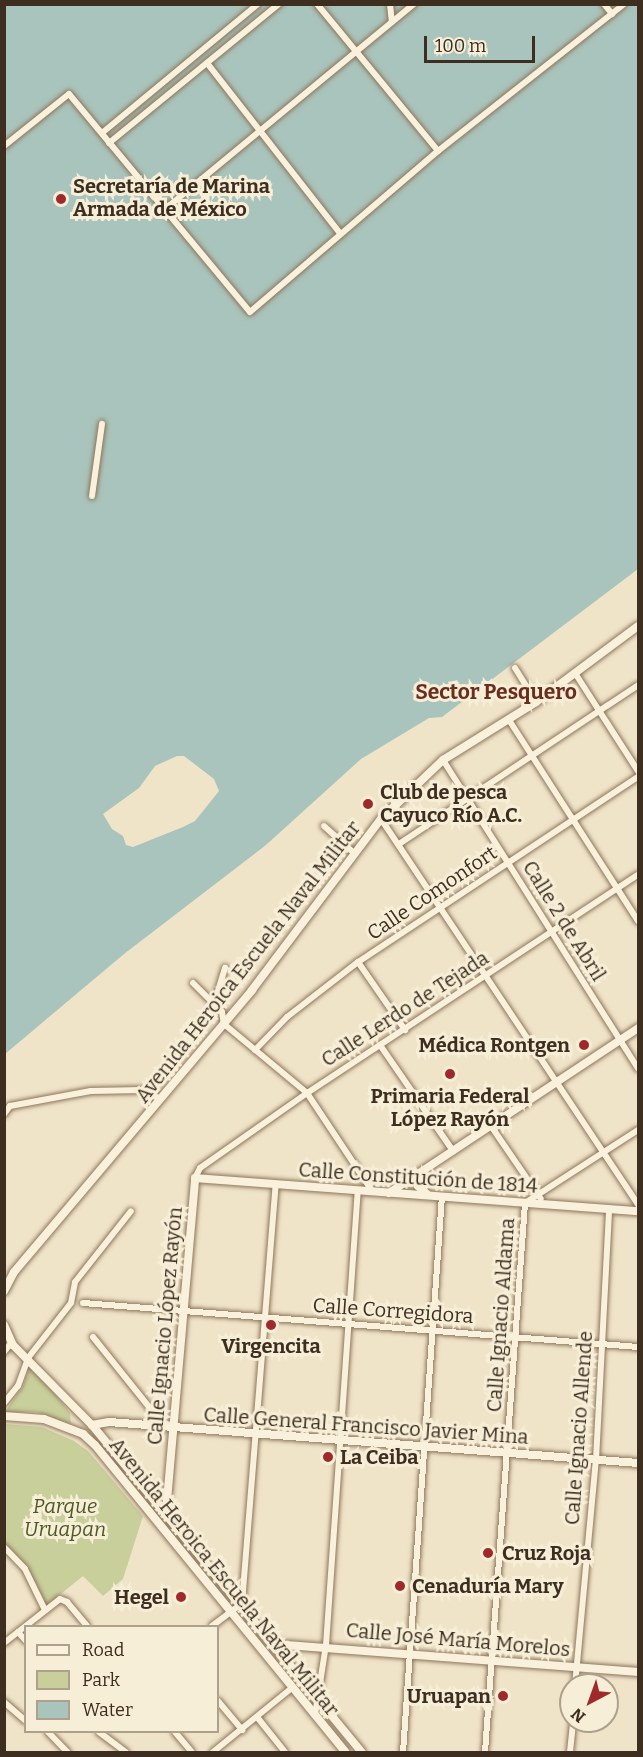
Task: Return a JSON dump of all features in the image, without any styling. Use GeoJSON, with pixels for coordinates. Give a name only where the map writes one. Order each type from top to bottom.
{"type":"FeatureCollection","features":[{"type":"Feature","properties":{"kind":"street"},"geometry":{"type":"LineString","coordinates":[[102,134],[258,4]]}},
{"type":"Feature","properties":{"kind":"street"},"geometry":{"type":"LineString","coordinates":[[109,143],[279,4]]}},
{"type":"Feature","properties":{"kind":"street"},"geometry":{"type":"LineString","coordinates":[[317,4],[438,151]]}},
{"type":"Feature","properties":{"kind":"street"},"geometry":{"type":"LineString","coordinates":[[390,4],[392,22]]}},
{"type":"Feature","properties":{"kind":"street"},"geometry":{"type":"LineString","coordinates":[[164,210],[414,4]]}},
{"type":"Feature","properties":{"kind":"street"},"geometry":{"type":"LineString","coordinates":[[604,4],[612,14]]}},
{"type":"Feature","properties":{"kind":"street"},"geometry":{"type":"LineString","coordinates":[[4,146],[69,94],[249,312],[438,151],[624,4]]}},
{"type":"Feature","properties":{"kind":"street"},"geometry":{"type":"LineString","coordinates":[[207,63],[340,233]]}},
{"type":"Feature","properties":{"kind":"street"},"geometry":{"type":"LineString","coordinates":[[92,496],[102,424]]}},
{"type":"Feature","properties":{"kind":"street","name":"Avenida Heroica Escuela Naval Militar"},"geometry":{"type":"LineString","coordinates":[[4,1291],[14,1272],[224,1024],[381,819],[443,760],[536,702],[639,626]]}},
{"type":"Feature","properties":{"kind":"street"},"geometry":{"type":"LineString","coordinates":[[515,668],[536,702]]}},
{"type":"Feature","properties":{"kind":"street"},"geometry":{"type":"LineString","coordinates":[[575,673],[639,771]]}},
{"type":"Feature","properties":{"kind":"street"},"geometry":{"type":"LineString","coordinates":[[399,844],[639,685]]}},
{"type":"Feature","properties":{"kind":"street"},"geometry":{"type":"LineString","coordinates":[[509,720],[639,921]]}},
{"type":"Feature","properties":{"kind":"street","name":"Calle 2 de Abril"},"geometry":{"type":"LineString","coordinates":[[443,760],[639,1069]]}},
{"type":"Feature","properties":{"kind":"street","name":"Calle Comonfort"},"geometry":{"type":"LineString","coordinates":[[255,1050],[287,1017],[358,962],[439,905],[639,777]]}},
{"type":"Feature","properties":{"kind":"street"},"geometry":{"type":"LineString","coordinates":[[381,819],[639,1205]]}},
{"type":"Feature","properties":{"kind":"street"},"geometry":{"type":"LineString","coordinates":[[324,826],[354,853]]}},
{"type":"Feature","properties":{"kind":"street","name":"Calle Lerdo de Tejada"},"geometry":{"type":"LineString","coordinates":[[195,1178],[201,1168],[307,1093],[553,934],[639,875]]}},
{"type":"Feature","properties":{"kind":"street"},"geometry":{"type":"LineString","coordinates":[[358,962],[405,1030]]}},
{"type":"Feature","properties":{"kind":"street"},"geometry":{"type":"LineString","coordinates":[[214,1004],[225,968]]}},
{"type":"Feature","properties":{"kind":"street"},"geometry":{"type":"LineString","coordinates":[[193,983],[222,1012],[224,1024],[307,1093],[372,1191]]}},
{"type":"Feature","properties":{"kind":"street"},"geometry":{"type":"LineString","coordinates":[[389,1193],[639,1028]]}},
{"type":"Feature","properties":{"kind":"street"},"geometry":{"type":"LineString","coordinates":[[380,1045],[453,1151]]}},
{"type":"Feature","properties":{"kind":"street"},"geometry":{"type":"LineString","coordinates":[[4,1114],[10,1106],[91,1091],[142,1090],[161,1099]]}},
{"type":"Feature","properties":{"kind":"street"},"geometry":{"type":"LineString","coordinates":[[491,1126],[545,1204]]}},
{"type":"Feature","properties":{"kind":"street"},"geometry":{"type":"LineString","coordinates":[[525,1203],[539,1197],[639,1130]]}},
{"type":"Feature","properties":{"kind":"street"},"geometry":{"type":"LineString","coordinates":[[420,1173],[420,1191],[431,1196]]}},
{"type":"Feature","properties":{"kind":"street","name":"Calle Constitución de 1814"},"geometry":{"type":"LineString","coordinates":[[195,1178],[639,1211]]}},
{"type":"Feature","properties":{"kind":"street","name":"Calle Ignacio López Rayón"},"geometry":{"type":"LineString","coordinates":[[166,1512],[169,1428],[195,1178]]}},
{"type":"Feature","properties":{"kind":"street"},"geometry":{"type":"LineString","coordinates":[[213,1625],[242,1604],[276,1184]]}},
{"type":"Feature","properties":{"kind":"street"},"geometry":{"type":"LineString","coordinates":[[315,1714],[320,1700],[326,1645],[340,1440],[351,1325],[358,1190]]}},
{"type":"Feature","properties":{"kind":"street"},"geometry":{"type":"LineString","coordinates":[[403,1752],[442,1196]]}},
{"type":"Feature","properties":{"kind":"street","name":"Calle Ignacio Aldama"},"geometry":{"type":"LineString","coordinates":[[485,1752],[494,1660],[525,1203]]}},
{"type":"Feature","properties":{"kind":"street","name":"Calle Ignacio Allende"},"geometry":{"type":"LineString","coordinates":[[576,1673],[596,1460],[609,1209]]}},
{"type":"Feature","properties":{"kind":"street"},"geometry":{"type":"LineString","coordinates":[[4,1403],[18,1386],[28,1358],[71,1303],[75,1282],[131,1211]]}},
{"type":"Feature","properties":{"kind":"street","name":"Calle Corregidora"},"geometry":{"type":"LineString","coordinates":[[83,1303],[639,1347]]}},
{"type":"Feature","properties":{"kind":"street","name":"Avenida Heroica Escuela Naval Militar"},"geometry":{"type":"LineString","coordinates":[[4,1325],[13,1345],[92,1425],[362,1752]]}},
{"type":"Feature","properties":{"kind":"street"},"geometry":{"type":"LineString","coordinates":[[4,1336],[13,1345],[4,1352]]}},
{"type":"Feature","properties":{"kind":"street"},"geometry":{"type":"LineString","coordinates":[[93,1337],[169,1428]]}},
{"type":"Feature","properties":{"kind":"street"},"geometry":{"type":"LineString","coordinates":[[4,1416],[44,1419],[83,1434]]}},
{"type":"Feature","properties":{"kind":"street","name":"Calle General Francisco Javier Mina"},"geometry":{"type":"LineString","coordinates":[[92,1425],[109,1422],[639,1463]]}},
{"type":"Feature","properties":{"kind":"street","name":"Avenida Heroica Escuela Naval Militar"},"geometry":{"type":"LineString","coordinates":[[92,1425],[83,1434],[232,1612],[345,1752]]}},
{"type":"Feature","properties":{"kind":"street"},"geometry":{"type":"LineString","coordinates":[[4,1547],[25,1569],[45,1610]]}},
{"type":"Feature","properties":{"kind":"street"},"geometry":{"type":"LineString","coordinates":[[27,1625],[60,1599],[67,1602],[86,1625]]}},
{"type":"Feature","properties":{"kind":"street"},"geometry":{"type":"LineString","coordinates":[[4,1643],[24,1627]]}},
{"type":"Feature","properties":{"kind":"street"},"geometry":{"type":"LineString","coordinates":[[18,1632],[24,1639]]}},
{"type":"Feature","properties":{"kind":"street","name":"Calle José María Morelos"},"geometry":{"type":"LineString","coordinates":[[274,1644],[326,1645],[639,1672]]}},
{"type":"Feature","properties":{"kind":"street"},"geometry":{"type":"LineString","coordinates":[[213,1752],[223,1750],[242,1730],[293,1687]]}},
{"type":"Feature","properties":{"kind":"street"},"geometry":{"type":"LineString","coordinates":[[4,1702],[24,1718]]}},
{"type":"Feature","properties":{"kind":"street"},"geometry":{"type":"LineString","coordinates":[[219,1702],[242,1730]]}},
{"type":"Feature","properties":{"kind":"street"},"geometry":{"type":"LineString","coordinates":[[257,1717],[285,1752]]}},
{"type":"Feature","properties":{"kind":"street"},"geometry":{"type":"LineString","coordinates":[[52,1733],[67,1752]]}},
{"type":"Feature","properties":{"kind":"street"},"geometry":{"type":"LineString","coordinates":[[102,1733],[126,1752]]}},
{"type":"Feature","properties":{"kind":"street"},"geometry":{"type":"LineString","coordinates":[[177,1733],[192,1752]]}},
{"type":"Feature","properties":{"kind":"street"},"geometry":{"type":"LineString","coordinates":[[570,1752],[572,1733]]}},
{"type":"Feature","properties":{"kind":"green space"},"geometry":{"type":"Polygon","coordinates":[[[31,1364],[70,1413],[71,1424],[37,1412],[5,1412],[23,1386],[31,1364]]]}},
{"type":"Feature","properties":{"kind":"green space","name":"Parque Uruapan"},"geometry":{"type":"Polygon","coordinates":[[[5,1424],[42,1427],[74,1441],[88,1451],[143,1516],[123,1579],[103,1596],[83,1576],[46,1606],[26,1567],[5,1543],[5,1424]]]}},
{"type":"Feature","properties":{"kind":"water"},"geometry":{"type":"Polygon","coordinates":[[[5,5],[638,5],[638,569],[442,717],[429,718],[361,759],[266,845],[124,954],[5,1054],[5,5]],[[177,756],[155,766],[139,788],[103,814],[112,829],[123,836],[126,845],[133,847],[195,821],[219,791],[214,779],[184,756],[177,756]]]}},
{"type":"Feature","properties":{"kind":"place","name":"Secretaría de Marina Armada de México"},"geometry":{"type":"Point","coordinates":[61,199]}},
{"type":"Feature","properties":{"kind":"place","name":"Club de pesca Cayuco Río A.C."},"geometry":{"type":"Point","coordinates":[368,804]}},
{"type":"Feature","properties":{"kind":"place","name":"Médica Rontgen"},"geometry":{"type":"Point","coordinates":[584,1045]}},
{"type":"Feature","properties":{"kind":"place","name":"Primaria Federal López Rayón"},"geometry":{"type":"Point","coordinates":[450,1074]}},
{"type":"Feature","properties":{"kind":"place","name":"Virgencita"},"geometry":{"type":"Point","coordinates":[271,1325]}},
{"type":"Feature","properties":{"kind":"place","name":"La Ceiba"},"geometry":{"type":"Point","coordinates":[328,1457]}},
{"type":"Feature","properties":{"kind":"place","name":"Cruz Roja"},"geometry":{"type":"Point","coordinates":[488,1553]}},
{"type":"Feature","properties":{"kind":"place","name":"Cenaduría Mary"},"geometry":{"type":"Point","coordinates":[400,1586]}},
{"type":"Feature","properties":{"kind":"place","name":"Hegel"},"geometry":{"type":"Point","coordinates":[181,1597]}},
{"type":"Feature","properties":{"kind":"place","name":"Uruapan"},"geometry":{"type":"Point","coordinates":[503,1696]}},
{"type":"Feature","properties":{"kind":"district","name":"Sector Pesquero"},"geometry":{"type":"Point","coordinates":[496,692]}}]}
